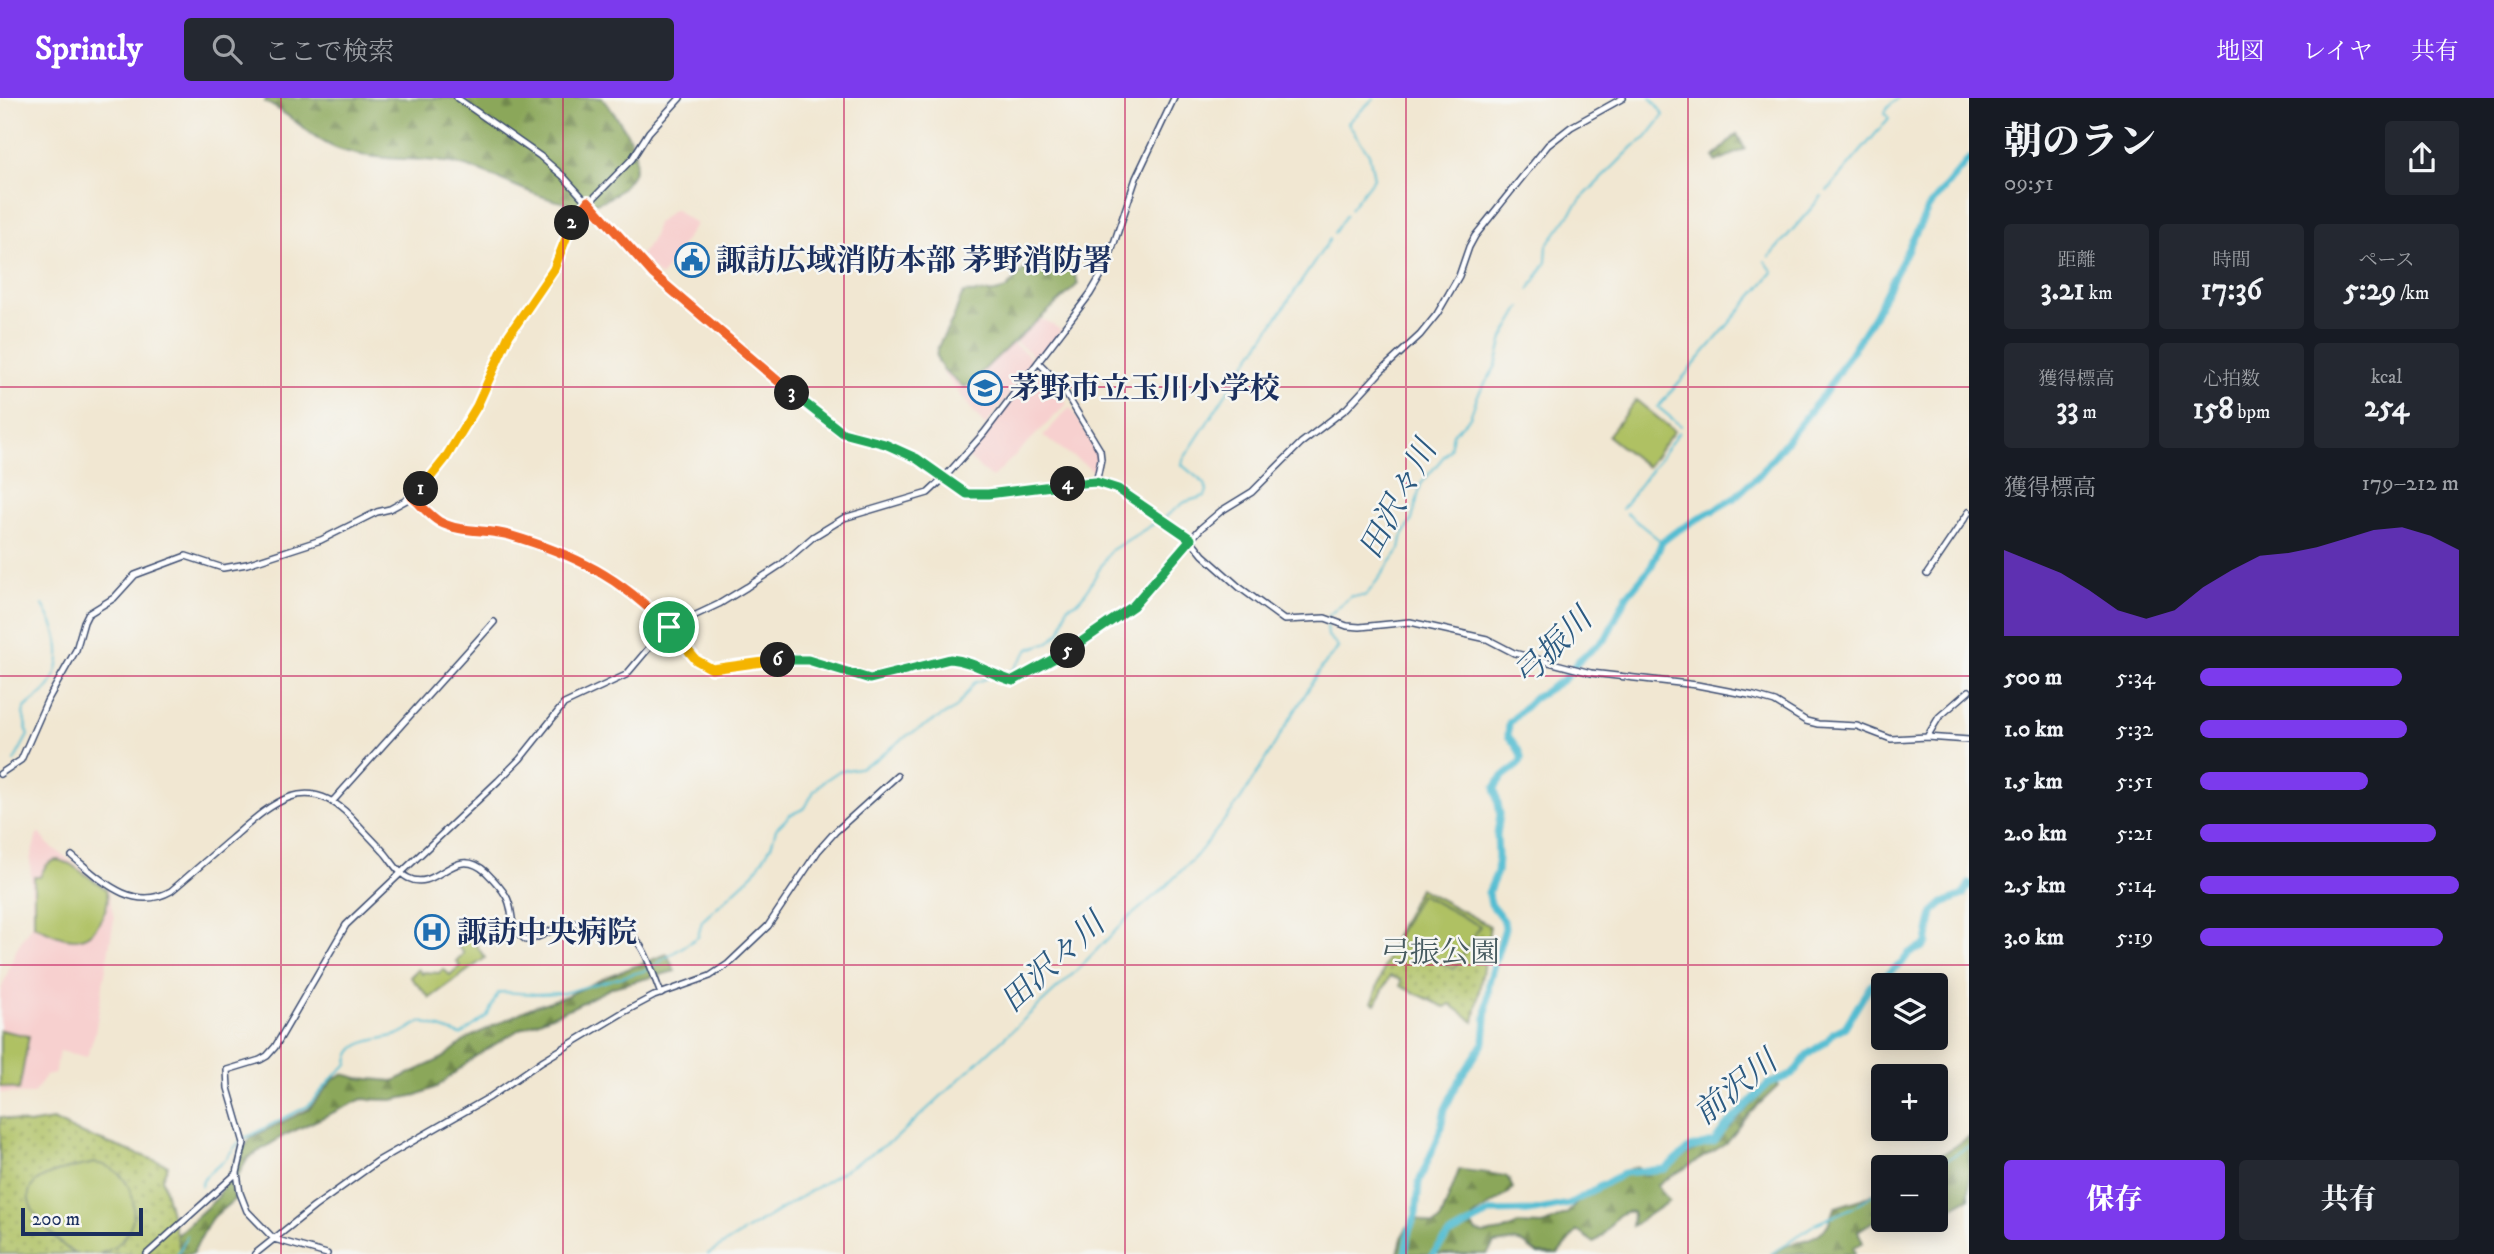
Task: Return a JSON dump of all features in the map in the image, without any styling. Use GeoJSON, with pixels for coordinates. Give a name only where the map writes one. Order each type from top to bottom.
{"type":"FeatureCollection","features":[{"type":"Feature","properties":{"kind":"street"},"geometry":{"type":"LineString","coordinates":[[457,98],[540,156],[588,201],[653,274],[821,417],[843,433],[885,444],[916,458],[967,494],[1096,482],[1118,489],[1191,539],[1203,555],[1284,620],[1325,618],[1360,628],[1410,622],[1488,639],[1514,653],[1591,673],[1697,685],[1754,696],[1775,702],[1806,721],[1818,724],[1857,726],[1898,740],[1927,737],[1969,740]]}},
{"type":"Feature","properties":{"kind":"street"},"geometry":{"type":"LineString","coordinates":[[0,774],[21,760],[47,701],[76,650],[83,622],[88,614],[114,598],[135,575],[186,556],[223,568],[247,564],[321,540],[412,497],[432,477],[468,422],[509,335],[554,269],[570,226],[588,201],[620,172],[649,132],[680,98]]}},
{"type":"Feature","properties":{"kind":"street"},"geometry":{"type":"LineString","coordinates":[[327,1254],[274,1239],[247,1211],[240,1193],[237,1173],[244,1143],[243,1134],[228,1088],[227,1070],[267,1056],[275,1047],[346,925],[513,767],[564,704],[626,675],[669,627],[719,604],[747,587],[782,564],[813,537],[844,518],[928,494],[944,478],[984,433],[1073,319],[1107,267],[1136,178],[1174,98]]}},
{"type":"Feature","properties":{"kind":"street"},"geometry":{"type":"LineString","coordinates":[[412,497],[437,520],[447,525],[508,535],[588,564],[638,598],[669,627],[696,660],[712,669],[788,658],[808,660],[870,679],[950,659],[969,662],[1013,681],[1069,650],[1133,606],[1191,539],[1221,511],[1252,492],[1301,443],[1336,417],[1414,342],[1437,314],[1454,287],[1475,236],[1548,145],[1571,127],[1623,98]]}},
{"type":"Feature","properties":{"kind":"street"},"geometry":{"type":"LineString","coordinates":[[1038,362],[1060,384],[1100,450],[1101,459],[1096,482]]}},
{"type":"Feature","properties":{"kind":"street"},"geometry":{"type":"LineString","coordinates":[[1927,573],[1969,512]]}},
{"type":"Feature","properties":{"kind":"street"},"geometry":{"type":"LineString","coordinates":[[332,802],[494,622]]}},
{"type":"Feature","properties":{"kind":"street"},"geometry":{"type":"LineString","coordinates":[[1927,737],[1939,718],[1969,691]]}},
{"type":"Feature","properties":{"kind":"street"},"geometry":{"type":"LineString","coordinates":[[255,1254],[378,1161],[490,1097],[542,1061],[622,1013],[661,994],[710,976],[749,946],[768,926],[827,841],[897,776]]}},
{"type":"Feature","properties":{"kind":"street"},"geometry":{"type":"LineString","coordinates":[[72,856],[120,893],[136,898],[153,898],[171,891],[273,804],[298,794],[316,796],[332,802],[411,880],[425,881],[456,864],[474,864],[503,890],[508,899],[513,926],[526,940],[538,938],[572,923],[603,923],[624,928],[644,950],[661,994]]}},
{"type":"Feature","properties":{"kind":"street"},"geometry":{"type":"LineString","coordinates":[[147,1254],[237,1173]]}},
{"type":"Feature","properties":{"kind":"shaded area"},"geometry":{"type":"Polygon","coordinates":[[[674,209],[696,224],[661,277],[640,257],[652,239],[657,223],[674,209]]]}},
{"type":"Feature","properties":{"kind":"shaded area"},"geometry":{"type":"Polygon","coordinates":[[[979,315],[1027,317],[1047,321],[1062,331],[1037,362],[1029,352],[979,315]]]}},
{"type":"Feature","properties":{"kind":"shaded area","name":"茅野市立玉川小学校"},"geometry":{"type":"Polygon","coordinates":[[[976,321],[987,323],[1027,354],[1034,364],[985,426],[943,373],[976,321]]]}},
{"type":"Feature","properties":{"kind":"shaded area","name":"茅野市立玉川小学校"},"geometry":{"type":"Polygon","coordinates":[[[1038,367],[1057,386],[1067,404],[992,478],[966,456],[1038,367]]]}},
{"type":"Feature","properties":{"kind":"shaded area","name":"茅野市立玉川小学校"},"geometry":{"type":"Polygon","coordinates":[[[1070,407],[1099,455],[1095,472],[1043,436],[1070,407]]]}},
{"type":"Feature","properties":{"kind":"shaded area"},"geometry":{"type":"Polygon","coordinates":[[[40,833],[48,844],[108,889],[114,919],[95,1033],[87,1057],[60,1051],[54,1074],[46,1076],[33,1094],[0,1093],[0,992],[17,948],[33,922],[30,860],[37,834],[40,833]]]}},
{"type":"Feature","properties":{"kind":"green space"},"geometry":{"type":"Polygon","coordinates":[[[266,98],[602,98],[628,135],[633,146],[635,167],[631,177],[614,195],[593,203],[571,204],[547,198],[457,164],[371,157],[341,150],[321,140],[265,102],[266,98]]]}},
{"type":"Feature","properties":{"kind":"green space"},"geometry":{"type":"Polygon","coordinates":[[[1737,134],[1745,149],[1716,162],[1714,157],[1737,134]]]}},
{"type":"Feature","properties":{"kind":"green space"},"geometry":{"type":"Polygon","coordinates":[[[1042,250],[1064,263],[1073,272],[1078,284],[973,381],[965,387],[962,386],[941,366],[937,353],[962,296],[964,293],[1006,289],[1042,250]]]}},
{"type":"Feature","properties":{"kind":"green space"},"geometry":{"type":"Polygon","coordinates":[[[1636,400],[1674,431],[1647,467],[1608,436],[1636,400]]]}},
{"type":"Feature","properties":{"kind":"green space"},"geometry":{"type":"Polygon","coordinates":[[[58,860],[70,864],[106,889],[107,905],[100,921],[94,930],[78,939],[61,937],[34,925],[34,877],[40,877],[49,863],[58,860]]]}},
{"type":"Feature","properties":{"kind":"green space","name":"弓振公園"},"geometry":{"type":"Polygon","coordinates":[[[1419,888],[1490,926],[1474,1022],[1450,1004],[1445,1007],[1400,986],[1401,980],[1390,976],[1376,1004],[1372,1002],[1395,936],[1419,888]]]}},
{"type":"Feature","properties":{"kind":"green space"},"geometry":{"type":"Polygon","coordinates":[[[1420,894],[1480,926],[1454,969],[1400,944],[1397,936],[1420,894]]]}},
{"type":"Feature","properties":{"kind":"green space"},"geometry":{"type":"Polygon","coordinates":[[[468,933],[485,958],[430,998],[410,977],[418,969],[422,974],[439,973],[443,969],[450,975],[460,966],[456,961],[464,953],[457,946],[461,942],[457,938],[468,933]]]}},
{"type":"Feature","properties":{"kind":"green space"},"geometry":{"type":"Polygon","coordinates":[[[667,954],[675,971],[613,987],[520,1029],[473,1058],[437,1087],[417,1095],[392,1100],[362,1099],[285,1135],[248,1158],[231,1187],[235,1199],[211,1219],[192,1254],[156,1254],[218,1197],[236,1158],[252,1137],[309,1109],[335,1078],[343,1074],[394,1081],[443,1058],[468,1038],[530,1008],[667,954]]]}},
{"type":"Feature","properties":{"kind":"green space"},"geometry":{"type":"Polygon","coordinates":[[[0,1030],[29,1036],[19,1090],[0,1086],[0,1030]]]}},
{"type":"Feature","properties":{"kind":"green space"},"geometry":{"type":"Polygon","coordinates":[[[1773,1082],[1778,1086],[1751,1112],[1727,1143],[1657,1185],[1669,1201],[1632,1226],[1633,1212],[1620,1214],[1599,1239],[1593,1242],[1577,1231],[1558,1254],[1538,1254],[1523,1243],[1515,1241],[1494,1244],[1487,1254],[1398,1254],[1409,1224],[1418,1219],[1433,1225],[1440,1221],[1459,1170],[1507,1177],[1513,1188],[1473,1217],[1471,1225],[1476,1232],[1483,1234],[1503,1231],[1518,1224],[1543,1225],[1567,1214],[1581,1198],[1607,1185],[1625,1171],[1636,1167],[1647,1171],[1664,1169],[1718,1139],[1773,1082]]]}},
{"type":"Feature","properties":{"kind":"green space"},"geometry":{"type":"Polygon","coordinates":[[[0,1117],[28,1124],[53,1120],[75,1131],[168,1165],[162,1178],[181,1254],[0,1254],[0,1117]]]}},
{"type":"Feature","properties":{"kind":"green space"},"geometry":{"type":"Polygon","coordinates":[[[1969,1137],[1969,1198],[1948,1209],[1948,1155],[1941,1155],[1969,1137]]]}},
{"type":"Feature","properties":{"kind":"green space"},"geometry":{"type":"Polygon","coordinates":[[[95,1163],[111,1168],[123,1178],[131,1192],[134,1207],[132,1222],[126,1236],[114,1247],[98,1254],[76,1254],[62,1245],[43,1224],[32,1208],[29,1196],[32,1186],[40,1179],[53,1173],[95,1163]]]}},
{"type":"Feature","properties":{"kind":"green space"},"geometry":{"type":"Polygon","coordinates":[[[1871,1195],[1871,1223],[1858,1231],[1863,1243],[1853,1248],[1855,1254],[1772,1254],[1821,1232],[1828,1225],[1835,1207],[1871,1195]]]}},
{"type":"Feature","properties":{"kind":"waterway"},"geometry":{"type":"LineString","coordinates":[[1350,209],[1374,178],[1369,154],[1348,123],[1374,98]]}},
{"type":"Feature","properties":{"kind":"waterway","name":"田沢々川"},"geometry":{"type":"LineString","coordinates":[[1529,290],[1546,262],[1547,245],[1581,199],[1634,146],[1646,138],[1664,115],[1651,98]]}},
{"type":"Feature","properties":{"kind":"waterway"},"geometry":{"type":"LineString","coordinates":[[1827,191],[1889,118],[1885,113],[1887,108],[1898,98]]}},
{"type":"Feature","properties":{"kind":"waterway","name":"弓振川"},"geometry":{"type":"LineString","coordinates":[[1405,1254],[1409,1231],[1416,1214],[1419,1182],[1439,1135],[1445,1109],[1458,1082],[1484,1042],[1489,982],[1505,928],[1504,921],[1491,904],[1488,893],[1497,872],[1500,814],[1495,788],[1500,779],[1521,761],[1517,747],[1508,736],[1509,723],[1533,699],[1563,680],[1579,660],[1606,638],[1626,597],[1651,567],[1662,542],[1733,499],[1759,475],[1825,393],[1874,316],[1929,207],[1969,159]]}},
{"type":"Feature","properties":{"kind":"waterway"},"geometry":{"type":"LineString","coordinates":[[1769,257],[1822,196]]}},
{"type":"Feature","properties":{"kind":"waterway"},"geometry":{"type":"LineString","coordinates":[[1334,233],[1346,215]]}},
{"type":"Feature","properties":{"kind":"waterway"},"geometry":{"type":"LineString","coordinates":[[1243,368],[1330,239]]}},
{"type":"Feature","properties":{"kind":"waterway"},"geometry":{"type":"LineString","coordinates":[[1681,426],[1658,407],[1773,272],[1765,261]]}},
{"type":"Feature","properties":{"kind":"waterway","name":"田沢々川"},"geometry":{"type":"LineString","coordinates":[[1328,616],[1351,596],[1364,596],[1368,593],[1400,549],[1402,538],[1412,520],[1421,484],[1450,449],[1453,434],[1470,417],[1478,395],[1496,366],[1503,338],[1521,307]]}},
{"type":"Feature","properties":{"kind":"waterway"},"geometry":{"type":"LineString","coordinates":[[1165,517],[1185,502],[1205,496],[1205,484],[1182,465],[1183,460],[1240,372]]}},
{"type":"Feature","properties":{"kind":"waterway"},"geometry":{"type":"LineString","coordinates":[[1622,509],[1679,432]]}},
{"type":"Feature","properties":{"kind":"waterway"},"geometry":{"type":"LineString","coordinates":[[1626,513],[1662,542]]}},
{"type":"Feature","properties":{"kind":"waterway"},"geometry":{"type":"LineString","coordinates":[[1002,674],[1013,670],[1029,649],[1049,642],[1061,631],[1067,607],[1078,601],[1086,592],[1110,551],[1160,520]]}},
{"type":"Feature","properties":{"kind":"waterway"},"geometry":{"type":"LineString","coordinates":[[14,761],[28,735],[23,713],[25,708],[48,688],[58,665],[56,635],[43,605]]}},
{"type":"Feature","properties":{"kind":"waterway","name":"田沢々川"},"geometry":{"type":"LineString","coordinates":[[708,1254],[895,1139],[1197,855],[1241,799],[1322,667],[1338,648],[1328,636],[1327,625]]}},
{"type":"Feature","properties":{"kind":"waterway"},"geometry":{"type":"LineString","coordinates":[[245,1138],[308,1106],[348,1064],[353,1049],[366,1042],[397,1035],[422,1022],[461,1035],[487,1016],[498,993],[563,993],[647,970],[698,937],[702,921],[754,873],[771,846],[776,829],[790,815],[805,808],[814,791],[824,781],[839,771],[859,768],[875,760],[908,735],[956,708],[974,683],[996,675]]}},
{"type":"Feature","properties":{"kind":"waterway","name":"前沢川"},"geometry":{"type":"LineString","coordinates":[[1433,1254],[1448,1236],[1491,1212],[1534,1211],[1569,1204],[1624,1173],[1665,1169],[1690,1148],[1714,1142],[1768,1084],[1792,1075],[1808,1054],[1827,1041],[1833,1033],[1845,1027],[1870,986],[1902,963],[1909,953],[1927,943],[1933,912],[1943,903],[1963,895],[1969,884]]}},
{"type":"Feature","properties":{"kind":"waterway"},"geometry":{"type":"LineString","coordinates":[[201,1186],[206,1176],[241,1141]]}},
{"type":"Feature","properties":{"kind":"waterway"},"geometry":{"type":"LineString","coordinates":[[1948,1159],[1969,1146]]}},
{"type":"Feature","properties":{"kind":"waterway"},"geometry":{"type":"LineString","coordinates":[[1771,1254],[1815,1224],[1854,1207],[1871,1196]]}},
{"type":"Feature","properties":{"kind":"waterway"},"geometry":{"type":"LineString","coordinates":[[178,1254],[187,1235]]}},
{"type":"Feature","properties":{"kind":"place","name":"諏訪広域消防本部 茅野消防署"},"geometry":{"type":"Point","coordinates":[692,260]}},
{"type":"Feature","properties":{"kind":"place","name":"茅野市立玉川小学校"},"geometry":{"type":"Point","coordinates":[985,388]}},
{"type":"Feature","properties":{"kind":"place","name":"諏訪中央病院"},"geometry":{"type":"Point","coordinates":[432,932]}},
{"type":"Feature","properties":{"kind":"route"},"geometry":{"type":"LineString","coordinates":[[588,201],[625,246],[653,274],[737,348],[843,433],[885,444],[916,458],[967,494],[988,494],[1083,482],[1107,484],[1191,539],[1133,606],[1069,650],[1013,681],[969,662],[950,659],[870,679],[808,660],[788,658],[721,670],[712,669],[696,660],[669,627],[629,590],[579,559],[508,535],[447,525],[437,520],[412,497],[432,477],[468,422],[484,393],[495,362],[509,335],[554,269],[566,234],[588,201]]}}]}
